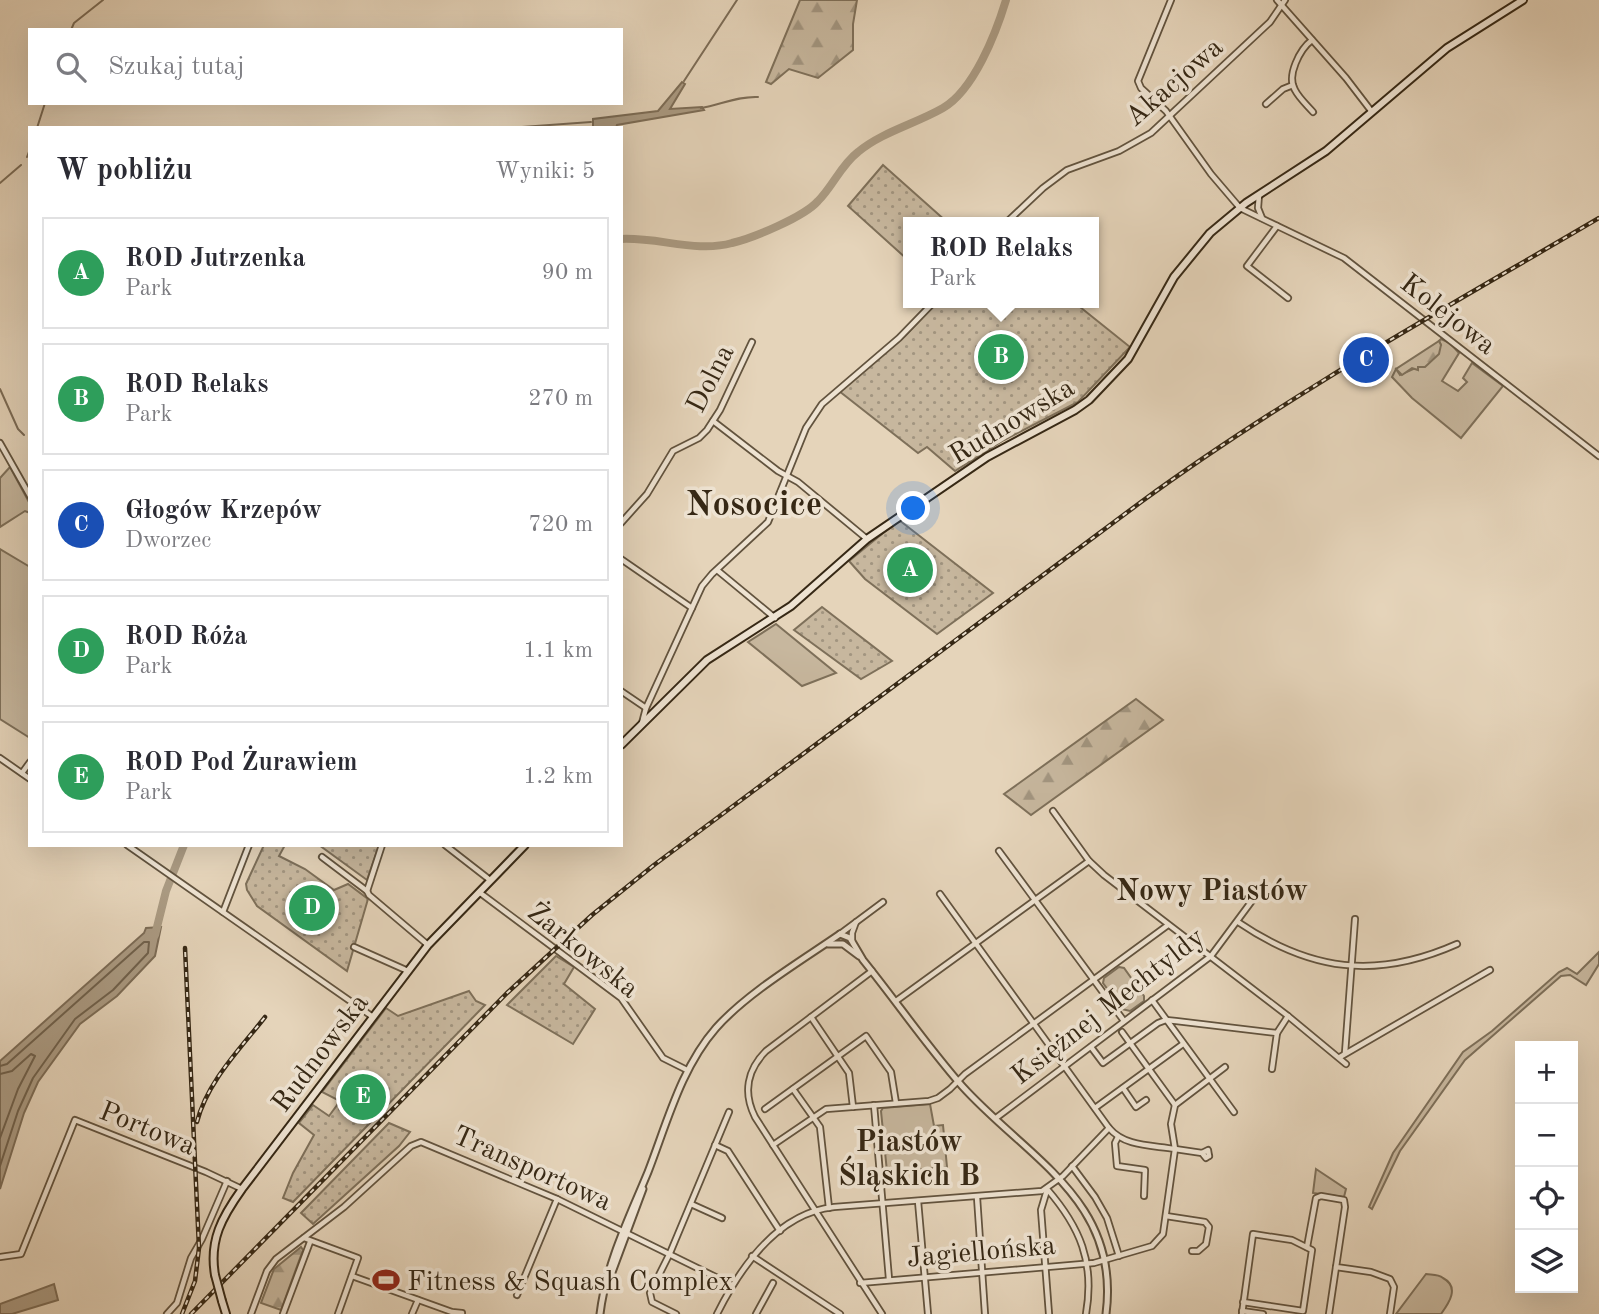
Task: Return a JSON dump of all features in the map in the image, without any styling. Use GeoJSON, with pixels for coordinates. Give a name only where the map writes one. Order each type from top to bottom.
{"type":"FeatureCollection","features":[{"type":"Feature","properties":{"kind":"main road","name":"Rudnowska"},"geometry":{"type":"LineString","coordinates":[[623,743],[707,660],[775,618],[867,539],[987,457],[1075,410],[1088,400],[1132,353],[1163,294],[1210,233],[1240,208],[1326,151],[1447,48],[1522,0]]}},
{"type":"Feature","properties":{"kind":"main road","name":"Rudnowska"},"geometry":{"type":"LineString","coordinates":[[226,1314],[215,1275],[213,1255],[215,1235],[222,1217],[428,945],[523,847]]}},
{"type":"Feature","properties":{"kind":"street"},"geometry":{"type":"LineString","coordinates":[[1171,0],[1138,82],[1170,117],[1211,174],[1240,208]]}},
{"type":"Feature","properties":{"kind":"street"},"geometry":{"type":"LineString","coordinates":[[1281,2],[1372,112]]}},
{"type":"Feature","properties":{"kind":"street","name":"Akacjowa"},"geometry":{"type":"LineString","coordinates":[[1012,217],[1067,170],[1119,151],[1151,133],[1270,22],[1281,2]]}},
{"type":"Feature","properties":{"kind":"street"},"geometry":{"type":"LineString","coordinates":[[1312,40],[1298,54],[1293,85],[1313,112]]}},
{"type":"Feature","properties":{"kind":"street"},"geometry":{"type":"LineString","coordinates":[[1266,104],[1283,89],[1293,85]]}},
{"type":"Feature","properties":{"kind":"street"},"geometry":{"type":"LineString","coordinates":[[1259,195],[1258,208],[1263,219]]}},
{"type":"Feature","properties":{"kind":"street","name":"Kolejowa"},"geometry":{"type":"LineString","coordinates":[[1240,208],[1344,258],[1599,456]]}},
{"type":"Feature","properties":{"kind":"street"},"geometry":{"type":"LineString","coordinates":[[1277,226],[1247,266],[1288,298]]}},
{"type":"Feature","properties":{"kind":"street"},"geometry":{"type":"LineString","coordinates":[[642,723],[646,708],[702,586],[764,528],[806,428],[822,404],[899,338],[928,308]]}},
{"type":"Feature","properties":{"kind":"street","name":"Dolna"},"geometry":{"type":"LineString","coordinates":[[623,521],[648,494],[673,451],[699,438],[713,421],[752,342]]}},
{"type":"Feature","properties":{"kind":"street"},"geometry":{"type":"LineString","coordinates":[[713,421],[798,482],[867,539]]}},
{"type":"Feature","properties":{"kind":"street"},"geometry":{"type":"LineString","coordinates":[[0,443],[28,492]]}},
{"type":"Feature","properties":{"kind":"street"},"geometry":{"type":"LineString","coordinates":[[623,560],[692,608]]}},
{"type":"Feature","properties":{"kind":"street"},"geometry":{"type":"LineString","coordinates":[[717,570],[775,618]]}},
{"type":"Feature","properties":{"kind":"street"},"geometry":{"type":"LineString","coordinates":[[623,692],[646,708]]}},
{"type":"Feature","properties":{"kind":"street"},"geometry":{"type":"LineString","coordinates":[[0,758],[28,778]]}},
{"type":"Feature","properties":{"kind":"street"},"geometry":{"type":"LineString","coordinates":[[22,773],[28,765]]}},
{"type":"Feature","properties":{"kind":"street"},"geometry":{"type":"LineString","coordinates":[[1053,811],[1089,860],[1168,925],[1342,1055]]}},
{"type":"Feature","properties":{"kind":"street"},"geometry":{"type":"LineString","coordinates":[[130,847],[373,1017]]}},
{"type":"Feature","properties":{"kind":"street"},"geometry":{"type":"LineString","coordinates":[[223,912],[247,847]]}},
{"type":"Feature","properties":{"kind":"street"},"geometry":{"type":"LineString","coordinates":[[367,891],[381,847]]}},
{"type":"Feature","properties":{"kind":"street"},"geometry":{"type":"LineString","coordinates":[[448,847],[490,880]]}},
{"type":"Feature","properties":{"kind":"street"},"geometry":{"type":"LineString","coordinates":[[999,850],[1124,1021]]}},
{"type":"Feature","properties":{"kind":"street"},"geometry":{"type":"LineString","coordinates":[[322,858],[367,891],[428,945]]}},
{"type":"Feature","properties":{"kind":"street"},"geometry":{"type":"LineString","coordinates":[[896,1001],[1089,860]]}},
{"type":"Feature","properties":{"kind":"street","name":"Księżnej Mechtyldy"},"geometry":{"type":"LineString","coordinates":[[996,1118],[1211,956],[1263,886]]}},
{"type":"Feature","properties":{"kind":"street","name":"Żarkowska"},"geometry":{"type":"LineString","coordinates":[[479,892],[621,998],[663,1058],[687,1070]]}},
{"type":"Feature","properties":{"kind":"street"},"geometry":{"type":"LineString","coordinates":[[940,894],[1118,1137],[1128,1142],[1202,1153]]}},
{"type":"Feature","properties":{"kind":"street"},"geometry":{"type":"LineString","coordinates":[[600,1314],[606,1287],[687,1070],[707,1038],[733,1012],[883,902]]}},
{"type":"Feature","properties":{"kind":"street"},"geometry":{"type":"LineString","coordinates":[[1346,1064],[1342,1055],[1355,919]]}},
{"type":"Feature","properties":{"kind":"street"},"geometry":{"type":"LineString","coordinates":[[849,944],[858,920]]}},
{"type":"Feature","properties":{"kind":"street"},"geometry":{"type":"LineString","coordinates":[[1238,922],[1296,954],[1316,961],[1351,967],[1376,967],[1408,962],[1457,944]]}},
{"type":"Feature","properties":{"kind":"street"},"geometry":{"type":"LineString","coordinates":[[773,1145],[826,1110],[934,1100],[1168,925]]}},
{"type":"Feature","properties":{"kind":"street"},"geometry":{"type":"LineString","coordinates":[[840,934],[958,1080],[1060,1178],[1085,1209],[1105,1261],[1108,1314]]}},
{"type":"Feature","properties":{"kind":"street"},"geometry":{"type":"LineString","coordinates":[[825,945],[849,944]]}},
{"type":"Feature","properties":{"kind":"street"},"geometry":{"type":"LineString","coordinates":[[354,947],[408,971]]}},
{"type":"Feature","properties":{"kind":"street"},"geometry":{"type":"LineString","coordinates":[[1342,1055],[1490,970]]}},
{"type":"Feature","properties":{"kind":"street"},"geometry":{"type":"LineString","coordinates":[[872,971],[766,1051],[753,1067],[747,1089],[751,1110],[881,1314]]}},
{"type":"Feature","properties":{"kind":"street"},"geometry":{"type":"LineString","coordinates":[[1152,1000],[1234,1112]]}},
{"type":"Feature","properties":{"kind":"street"},"geometry":{"type":"LineString","coordinates":[[1272,1069],[1277,1033],[1288,1016]]}},
{"type":"Feature","properties":{"kind":"street"},"geometry":{"type":"LineString","coordinates":[[811,1017],[849,1073],[853,1107]]}},
{"type":"Feature","properties":{"kind":"street"},"geometry":{"type":"LineString","coordinates":[[1091,1047],[1103,1063],[1166,1020],[1277,1033]]}},
{"type":"Feature","properties":{"kind":"street"},"geometry":{"type":"LineString","coordinates":[[1122,1031],[1175,1105]]}},
{"type":"Feature","properties":{"kind":"street"},"geometry":{"type":"LineString","coordinates":[[765,1109],[866,1036],[891,1072],[896,1103]]}},
{"type":"Feature","properties":{"kind":"street"},"geometry":{"type":"LineString","coordinates":[[1095,1108],[1183,1044]]}},
{"type":"Feature","properties":{"kind":"street"},"geometry":{"type":"LineString","coordinates":[[1192,1251],[1198,1251],[1206,1244],[1209,1227],[1205,1222],[1166,1216],[1175,1149],[1171,1124],[1175,1105],[1226,1067]]}},
{"type":"Feature","properties":{"kind":"street"},"geometry":{"type":"LineString","coordinates":[[1123,1088],[1136,1107],[1146,1100]]}},
{"type":"Feature","properties":{"kind":"street"},"geometry":{"type":"LineString","coordinates":[[793,1089],[820,1127],[829,1208]]}},
{"type":"Feature","properties":{"kind":"street"},"geometry":{"type":"LineString","coordinates":[[874,1105],[889,1279]]}},
{"type":"Feature","properties":{"kind":"street"},"geometry":{"type":"LineString","coordinates":[[676,1314],[652,1302],[649,1298],[651,1289],[670,1253],[729,1112]]}},
{"type":"Feature","properties":{"kind":"street","name":"Portowa"},"geometry":{"type":"LineString","coordinates":[[0,1257],[21,1254],[75,1120],[242,1189]]}},
{"type":"Feature","properties":{"kind":"street"},"geometry":{"type":"LineString","coordinates":[[718,1314],[732,1285],[752,1256],[780,1231],[814,1211],[1037,1192],[1047,1189],[1060,1178],[1109,1128]]}},
{"type":"Feature","properties":{"kind":"street"},"geometry":{"type":"LineString","coordinates":[[1118,1137],[1115,1143],[1117,1166],[1145,1170],[1144,1196]]}},
{"type":"Feature","properties":{"kind":"street","name":"Transportowa"},"geometry":{"type":"LineString","coordinates":[[251,1314],[271,1265],[372,1183],[411,1146],[421,1142],[557,1199],[732,1285]]}},
{"type":"Feature","properties":{"kind":"street"},"geometry":{"type":"LineString","coordinates":[[715,1144],[728,1151],[780,1231]]}},
{"type":"Feature","properties":{"kind":"street"},"geometry":{"type":"LineString","coordinates":[[1072,1166],[1107,1218],[1119,1256]]}},
{"type":"Feature","properties":{"kind":"street"},"geometry":{"type":"LineString","coordinates":[[167,1314],[177,1303],[191,1258],[227,1181]]}},
{"type":"Feature","properties":{"kind":"street"},"geometry":{"type":"LineString","coordinates":[[1047,1189],[1072,1220],[1086,1263],[1086,1314]]}},
{"type":"Feature","properties":{"kind":"street"},"geometry":{"type":"LineString","coordinates":[[1047,1189],[1041,1210],[1049,1314]]}},
{"type":"Feature","properties":{"kind":"street"},"geometry":{"type":"LineString","coordinates":[[1243,1302],[1303,1311],[1316,1198],[1321,1196],[1344,1200],[1346,1204],[1329,1314]]}},
{"type":"Feature","properties":{"kind":"street"},"geometry":{"type":"LineString","coordinates":[[977,1197],[985,1314]]}},
{"type":"Feature","properties":{"kind":"street","name":"Transportowa"},"geometry":{"type":"LineString","coordinates":[[517,1296],[557,1199]]}},
{"type":"Feature","properties":{"kind":"street"},"geometry":{"type":"LineString","coordinates":[[918,1201],[928,1314]]}},
{"type":"Feature","properties":{"kind":"street"},"geometry":{"type":"LineString","coordinates":[[691,1204],[722,1218]]}},
{"type":"Feature","properties":{"kind":"street","name":"Jagiellońska"},"geometry":{"type":"LineString","coordinates":[[860,1283],[1105,1261],[1158,1242],[1163,1234],[1166,1216]]}},
{"type":"Feature","properties":{"kind":"street"},"geometry":{"type":"LineString","coordinates":[[1263,1314],[1242,1313],[1253,1234],[1292,1240],[1310,1249]]}},
{"type":"Feature","properties":{"kind":"street"},"geometry":{"type":"LineString","coordinates":[[304,1238],[358,1258],[338,1314]]}},
{"type":"Feature","properties":{"kind":"street"},"geometry":{"type":"LineString","coordinates":[[284,1314],[310,1242]]}},
{"type":"Feature","properties":{"kind":"street"},"geometry":{"type":"LineString","coordinates":[[752,1256],[840,1314]]}},
{"type":"Feature","properties":{"kind":"street"},"geometry":{"type":"LineString","coordinates":[[1336,1267],[1371,1272],[1390,1279],[1394,1287],[1390,1314]]}},
{"type":"Feature","properties":{"kind":"street"},"geometry":{"type":"LineString","coordinates":[[352,1276],[461,1313]]}},
{"type":"Feature","properties":{"kind":"street"},"geometry":{"type":"LineString","coordinates":[[756,1314],[773,1283]]}},
{"type":"Feature","properties":{"kind":"street"},"geometry":{"type":"LineString","coordinates":[[412,1314],[418,1300]]}},
{"type":"Feature","properties":{"kind":"green space"},"geometry":{"type":"Polygon","coordinates":[[[800,0],[857,0],[853,50],[818,78],[789,69],[771,84],[766,82],[800,0]]]}},
{"type":"Feature","properties":{"kind":"green space"},"geometry":{"type":"Polygon","coordinates":[[[883,165],[941,217],[903,217],[903,256],[848,206],[883,165]]]}},
{"type":"Feature","properties":{"kind":"green space"},"geometry":{"type":"Polygon","coordinates":[[[931,308],[1081,308],[1130,347],[1078,402],[1004,440],[955,471],[927,447],[918,453],[839,391],[905,336],[931,308]]]}},
{"type":"Feature","properties":{"kind":"green space"},"geometry":{"type":"Polygon","coordinates":[[[1441,339],[1450,343],[1459,353],[1442,381],[1458,391],[1467,382],[1463,378],[1472,363],[1503,386],[1461,438],[1412,398],[1392,377],[1396,369],[1400,375],[1418,367],[1441,345],[1441,339]]]}},
{"type":"Feature","properties":{"kind":"green space"},"geometry":{"type":"Polygon","coordinates":[[[1439,341],[1439,354],[1425,367],[1418,367],[1418,370],[1412,368],[1402,375],[1396,369],[1439,341]]]}},
{"type":"Feature","properties":{"kind":"green space"},"geometry":{"type":"Polygon","coordinates":[[[10,467],[28,500],[28,512],[25,511],[0,527],[0,478],[10,467]]]}},
{"type":"Feature","properties":{"kind":"green space"},"geometry":{"type":"Polygon","coordinates":[[[899,520],[993,593],[937,634],[865,579],[849,561],[899,520]]]}},
{"type":"Feature","properties":{"kind":"green space"},"geometry":{"type":"Polygon","coordinates":[[[0,549],[28,566],[28,737],[0,719],[0,549]]]}},
{"type":"Feature","properties":{"kind":"green space"},"geometry":{"type":"Polygon","coordinates":[[[822,607],[892,661],[861,679],[794,630],[822,607]]]}},
{"type":"Feature","properties":{"kind":"green space"},"geometry":{"type":"Polygon","coordinates":[[[776,624],[836,673],[802,686],[748,642],[776,624]]]}},
{"type":"Feature","properties":{"kind":"green space"},"geometry":{"type":"Polygon","coordinates":[[[1136,699],[1163,720],[1031,815],[1004,794],[1136,699]]]}},
{"type":"Feature","properties":{"kind":"green space"},"geometry":{"type":"Polygon","coordinates":[[[263,847],[284,847],[279,856],[305,869],[334,890],[348,884],[368,899],[347,971],[257,906],[246,884],[263,847]]]}},
{"type":"Feature","properties":{"kind":"green space"},"geometry":{"type":"Polygon","coordinates":[[[322,847],[378,847],[367,880],[322,847]]]}},
{"type":"Feature","properties":{"kind":"green space"},"geometry":{"type":"Polygon","coordinates":[[[1599,952],[1599,964],[1586,985],[1570,975],[1561,976],[1465,1060],[1400,1151],[1372,1209],[1369,1207],[1393,1153],[1463,1052],[1492,1031],[1559,972],[1567,968],[1577,974],[1599,952]]]}},
{"type":"Feature","properties":{"kind":"green space"},"geometry":{"type":"Polygon","coordinates":[[[556,956],[574,967],[564,984],[595,1009],[573,1044],[507,1005],[556,956]]]}},
{"type":"Feature","properties":{"kind":"green space"},"geometry":{"type":"Polygon","coordinates":[[[1119,967],[1124,968],[1144,996],[1144,1001],[1130,1011],[1122,1009],[1103,983],[1104,978],[1119,967]]]}},
{"type":"Feature","properties":{"kind":"green space"},"geometry":{"type":"Polygon","coordinates":[[[469,991],[476,1001],[485,1005],[293,1202],[283,1198],[314,1135],[299,1123],[313,1105],[329,1116],[340,1101],[322,1092],[386,1008],[398,1016],[469,991]]]}},
{"type":"Feature","properties":{"kind":"green space"},"geometry":{"type":"Polygon","coordinates":[[[930,1104],[934,1126],[943,1125],[947,1167],[887,1172],[881,1111],[883,1108],[930,1104]]]}},
{"type":"Feature","properties":{"kind":"green space"},"geometry":{"type":"Polygon","coordinates":[[[389,1123],[410,1132],[399,1146],[313,1224],[301,1213],[389,1123]]]}},
{"type":"Feature","properties":{"kind":"green space"},"geometry":{"type":"Polygon","coordinates":[[[1316,1169],[1346,1189],[1344,1197],[1313,1193],[1316,1169]]]}},
{"type":"Feature","properties":{"kind":"green space"},"geometry":{"type":"Polygon","coordinates":[[[301,1247],[303,1250],[281,1310],[261,1303],[274,1269],[301,1247]]]}},
{"type":"Feature","properties":{"kind":"green space"},"geometry":{"type":"Polygon","coordinates":[[[1426,1274],[1437,1275],[1451,1286],[1451,1295],[1441,1314],[1396,1314],[1426,1274]]]}},
{"type":"Feature","properties":{"kind":"water"},"geometry":{"type":"Polygon","coordinates":[[[682,82],[685,84],[670,109],[702,107],[704,110],[617,126],[593,126],[593,119],[658,111],[682,82]]]}},
{"type":"Feature","properties":{"kind":"water"},"geometry":{"type":"Polygon","coordinates":[[[161,927],[155,956],[117,996],[80,1024],[38,1082],[24,1113],[0,1189],[0,1061],[144,933],[146,928],[161,927]]]}},
{"type":"Feature","properties":{"kind":"water"},"geometry":{"type":"Polygon","coordinates":[[[54,1284],[58,1300],[12,1314],[0,1314],[0,1304],[54,1284]]]}},
{"type":"Feature","properties":{"kind":"waterway"},"geometry":{"type":"LineString","coordinates":[[72,28],[74,23],[103,0]]}},
{"type":"Feature","properties":{"kind":"waterway"},"geometry":{"type":"LineString","coordinates":[[684,81],[737,0]]}},
{"type":"Feature","properties":{"kind":"waterway"},"geometry":{"type":"LineString","coordinates":[[623,239],[719,246],[752,237],[802,214],[818,201],[847,163],[867,145],[932,114],[954,100],[965,88],[982,60],[1006,0]]}},
{"type":"Feature","properties":{"kind":"waterway"},"geometry":{"type":"LineString","coordinates":[[701,108],[736,99],[758,97]]}},
{"type":"Feature","properties":{"kind":"waterway"},"geometry":{"type":"LineString","coordinates":[[38,126],[44,105]]}},
{"type":"Feature","properties":{"kind":"waterway"},"geometry":{"type":"LineString","coordinates":[[536,126],[591,122]]}},
{"type":"Feature","properties":{"kind":"waterway"},"geometry":{"type":"LineString","coordinates":[[0,183],[21,165]]}},
{"type":"Feature","properties":{"kind":"waterway"},"geometry":{"type":"LineString","coordinates":[[0,389],[18,429],[24,435]]}},
{"type":"Feature","properties":{"kind":"waterway"},"geometry":{"type":"LineString","coordinates":[[155,935],[166,891],[183,847]]}},
{"type":"Feature","properties":{"kind":"railway"},"geometry":{"type":"LineString","coordinates":[[191,1314],[507,993],[592,915],[654,865],[1196,463],[1366,354],[1599,218]]}},
{"type":"Feature","properties":{"kind":"railway"},"geometry":{"type":"LineString","coordinates":[[182,1314],[195,1281],[199,1248],[185,948]]}},
{"type":"Feature","properties":{"kind":"railway"},"geometry":{"type":"LineString","coordinates":[[197,1122],[216,1080],[265,1017]]}},
{"type":"Feature","properties":{"kind":"place","name":"ROD Relaks"},"geometry":{"type":"Point","coordinates":[1001,357]}},
{"type":"Feature","properties":{"kind":"place","name":"Głogów Krzepów"},"geometry":{"type":"Point","coordinates":[1366,360]}},
{"type":"Feature","properties":{"kind":"place","name":"ROD Jutrzenka"},"geometry":{"type":"Point","coordinates":[910,570]}},
{"type":"Feature","properties":{"kind":"place","name":"ROD Róża"},"geometry":{"type":"Point","coordinates":[312,908]}},
{"type":"Feature","properties":{"kind":"place","name":"ROD Pod Żurawiem"},"geometry":{"type":"Point","coordinates":[363,1097]}},
{"type":"Feature","properties":{"kind":"place","name":"Fitness & Squash Complex"},"geometry":{"type":"Point","coordinates":[386,1280]}},
{"type":"Feature","properties":{"kind":"district","name":"Nosocice"},"geometry":{"type":"Point","coordinates":[754,503]}},
{"type":"Feature","properties":{"kind":"district","name":"Nowy Piastów"},"geometry":{"type":"Point","coordinates":[1212,890]}},
{"type":"Feature","properties":{"kind":"district","name":"Piastów Śląskich B"},"geometry":{"type":"Point","coordinates":[909,1158]}}]}
